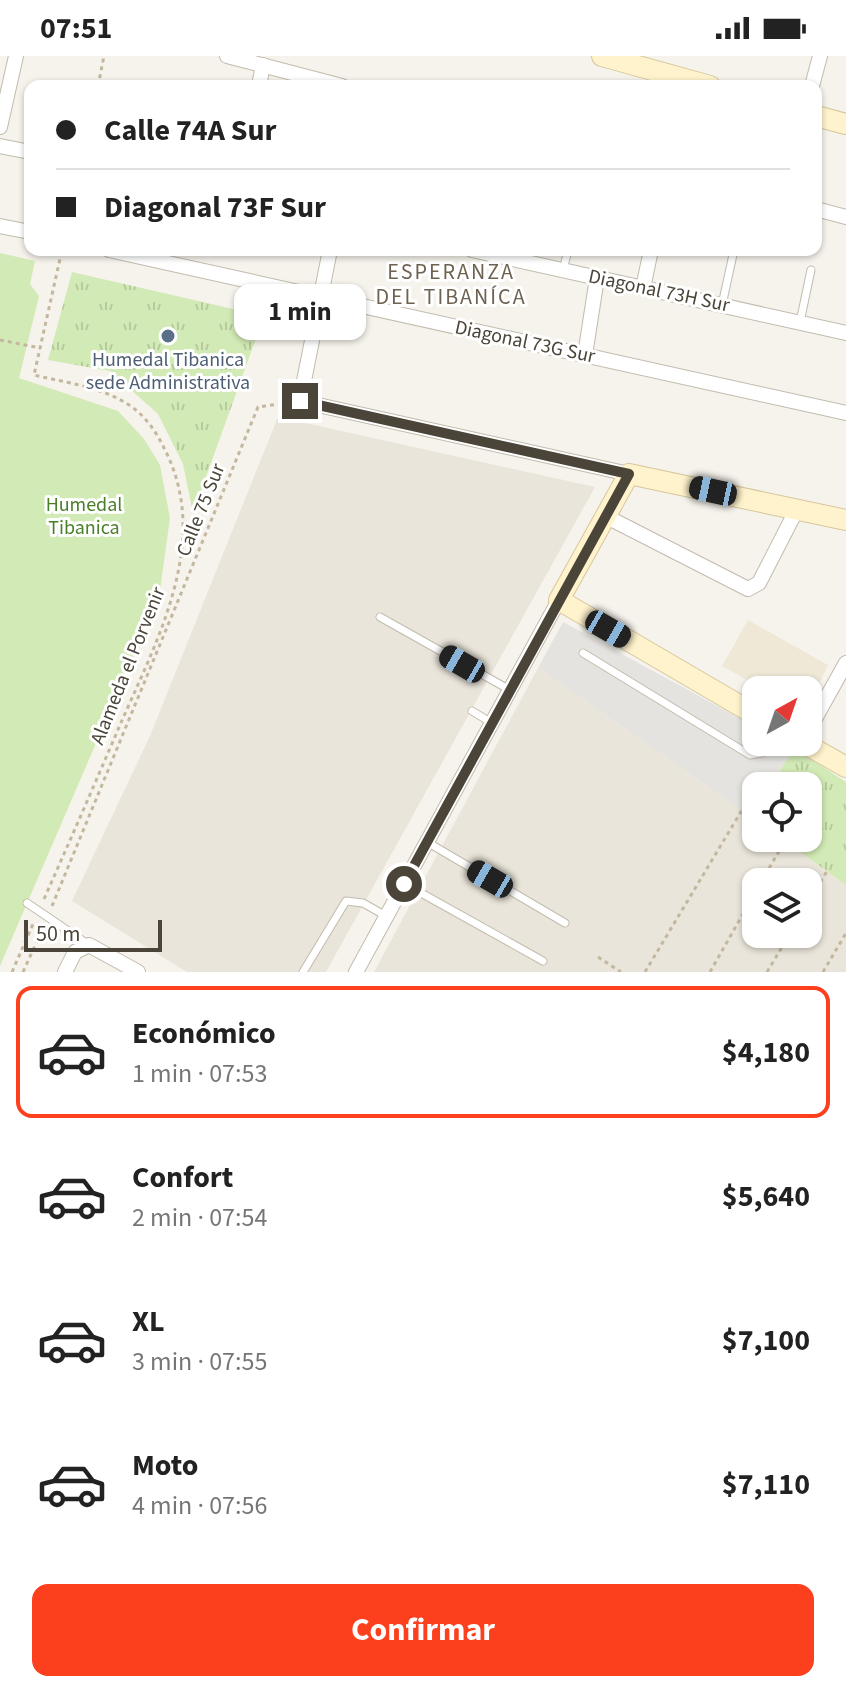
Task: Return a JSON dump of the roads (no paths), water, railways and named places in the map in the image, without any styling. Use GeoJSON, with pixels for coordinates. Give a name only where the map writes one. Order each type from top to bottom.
{"type":"FeatureCollection","features":[{"type":"Feature","properties":{"kind":"street"},"geometry":{"type":"LineString","coordinates":[[0,127],[16,56]]}},
{"type":"Feature","properties":{"kind":"street"},"geometry":{"type":"LineString","coordinates":[[227,56],[319,80]]}},
{"type":"Feature","properties":{"kind":"street"},"geometry":{"type":"LineString","coordinates":[[602,56],[688,80]]}},
{"type":"Feature","properties":{"kind":"street"},"geometry":{"type":"LineString","coordinates":[[814,80],[820,56]]}},
{"type":"Feature","properties":{"kind":"street"},"geometry":{"type":"LineString","coordinates":[[260,80],[263,65]]}},
{"type":"Feature","properties":{"kind":"street"},"geometry":{"type":"LineString","coordinates":[[822,118],[846,124]]}},
{"type":"Feature","properties":{"kind":"street"},"geometry":{"type":"LineString","coordinates":[[0,146],[24,151]]}},
{"type":"Feature","properties":{"kind":"street"},"geometry":{"type":"LineString","coordinates":[[822,211],[846,217]]}},
{"type":"Feature","properties":{"kind":"street"},"geometry":{"type":"LineString","coordinates":[[0,226],[24,231]]}},
{"type":"Feature","properties":{"kind":"street","name":"Diagonal 73G Sur"},"geometry":{"type":"LineString","coordinates":[[137,256],[846,413]]}},
{"type":"Feature","properties":{"kind":"street"},"geometry":{"type":"LineString","coordinates":[[329,256],[300,401],[846,520]]}},
{"type":"Feature","properties":{"kind":"street","name":"Diagonal 73H Sur"},"geometry":{"type":"LineString","coordinates":[[502,256],[846,333]]}},
{"type":"Feature","properties":{"kind":"street"},"geometry":{"type":"LineString","coordinates":[[643,288],[650,256]]}},
{"type":"Feature","properties":{"kind":"street"},"geometry":{"type":"LineString","coordinates":[[585,355],[597,278]]}},
{"type":"Feature","properties":{"kind":"street"},"geometry":{"type":"LineString","coordinates":[[356,972],[629,474]]}},
{"type":"Feature","properties":{"kind":"street"},"geometry":{"type":"LineString","coordinates":[[605,516],[748,589],[754,587],[797,509]]}},
{"type":"Feature","properties":{"kind":"street"},"geometry":{"type":"LineString","coordinates":[[559,600],[742,707]]}},
{"type":"Feature","properties":{"kind":"street"},"geometry":{"type":"LineString","coordinates":[[822,708],[844,671]]}},
{"type":"Feature","properties":{"kind":"street"},"geometry":{"type":"LineString","coordinates":[[822,753],[846,767]]}},
{"type":"Feature","properties":{"kind":"street"},"geometry":{"type":"LineString","coordinates":[[65,972],[75,952],[89,945],[138,972]]}},
{"type":"Feature","properties":{"kind":"lane"},"geometry":{"type":"LineString","coordinates":[[563,270],[566,256]]}},
{"type":"Feature","properties":{"kind":"lane"},"geometry":{"type":"LineString","coordinates":[[722,305],[733,256]]}},
{"type":"Feature","properties":{"kind":"lane"},"geometry":{"type":"LineString","coordinates":[[800,322],[811,270]]}},
{"type":"Feature","properties":{"kind":"lane"},"geometry":{"type":"LineString","coordinates":[[380,617],[510,690]]}},
{"type":"Feature","properties":{"kind":"lane"},"geometry":{"type":"LineString","coordinates":[[583,653],[742,750]]}},
{"type":"Feature","properties":{"kind":"lane"},"geometry":{"type":"LineString","coordinates":[[472,711],[492,723]]}},
{"type":"Feature","properties":{"kind":"lane"},"geometry":{"type":"LineString","coordinates":[[427,842],[565,923]]}},
{"type":"Feature","properties":{"kind":"lane"},"geometry":{"type":"LineString","coordinates":[[404,884],[543,961]]}},
{"type":"Feature","properties":{"kind":"lane"},"geometry":{"type":"LineString","coordinates":[[303,972],[346,901],[363,903],[386,916]]}},
{"type":"Feature","properties":{"kind":"lane"},"geometry":{"type":"LineString","coordinates":[[27,903],[89,945]]}},
{"type":"Feature","properties":{"kind":"place","name":"Humedal Tibanica sede Administrativa"},"geometry":{"type":"Point","coordinates":[168,336]}},
{"type":"Feature","properties":{"kind":"district","name":"ESPERANZA DEL TIBANÍCA"},"geometry":{"type":"Point","coordinates":[451,284]}},
{"type":"Feature","properties":{"kind":"park label","name":"Humedal Tibanica"},"geometry":{"type":"Point","coordinates":[84,516]}}]}
